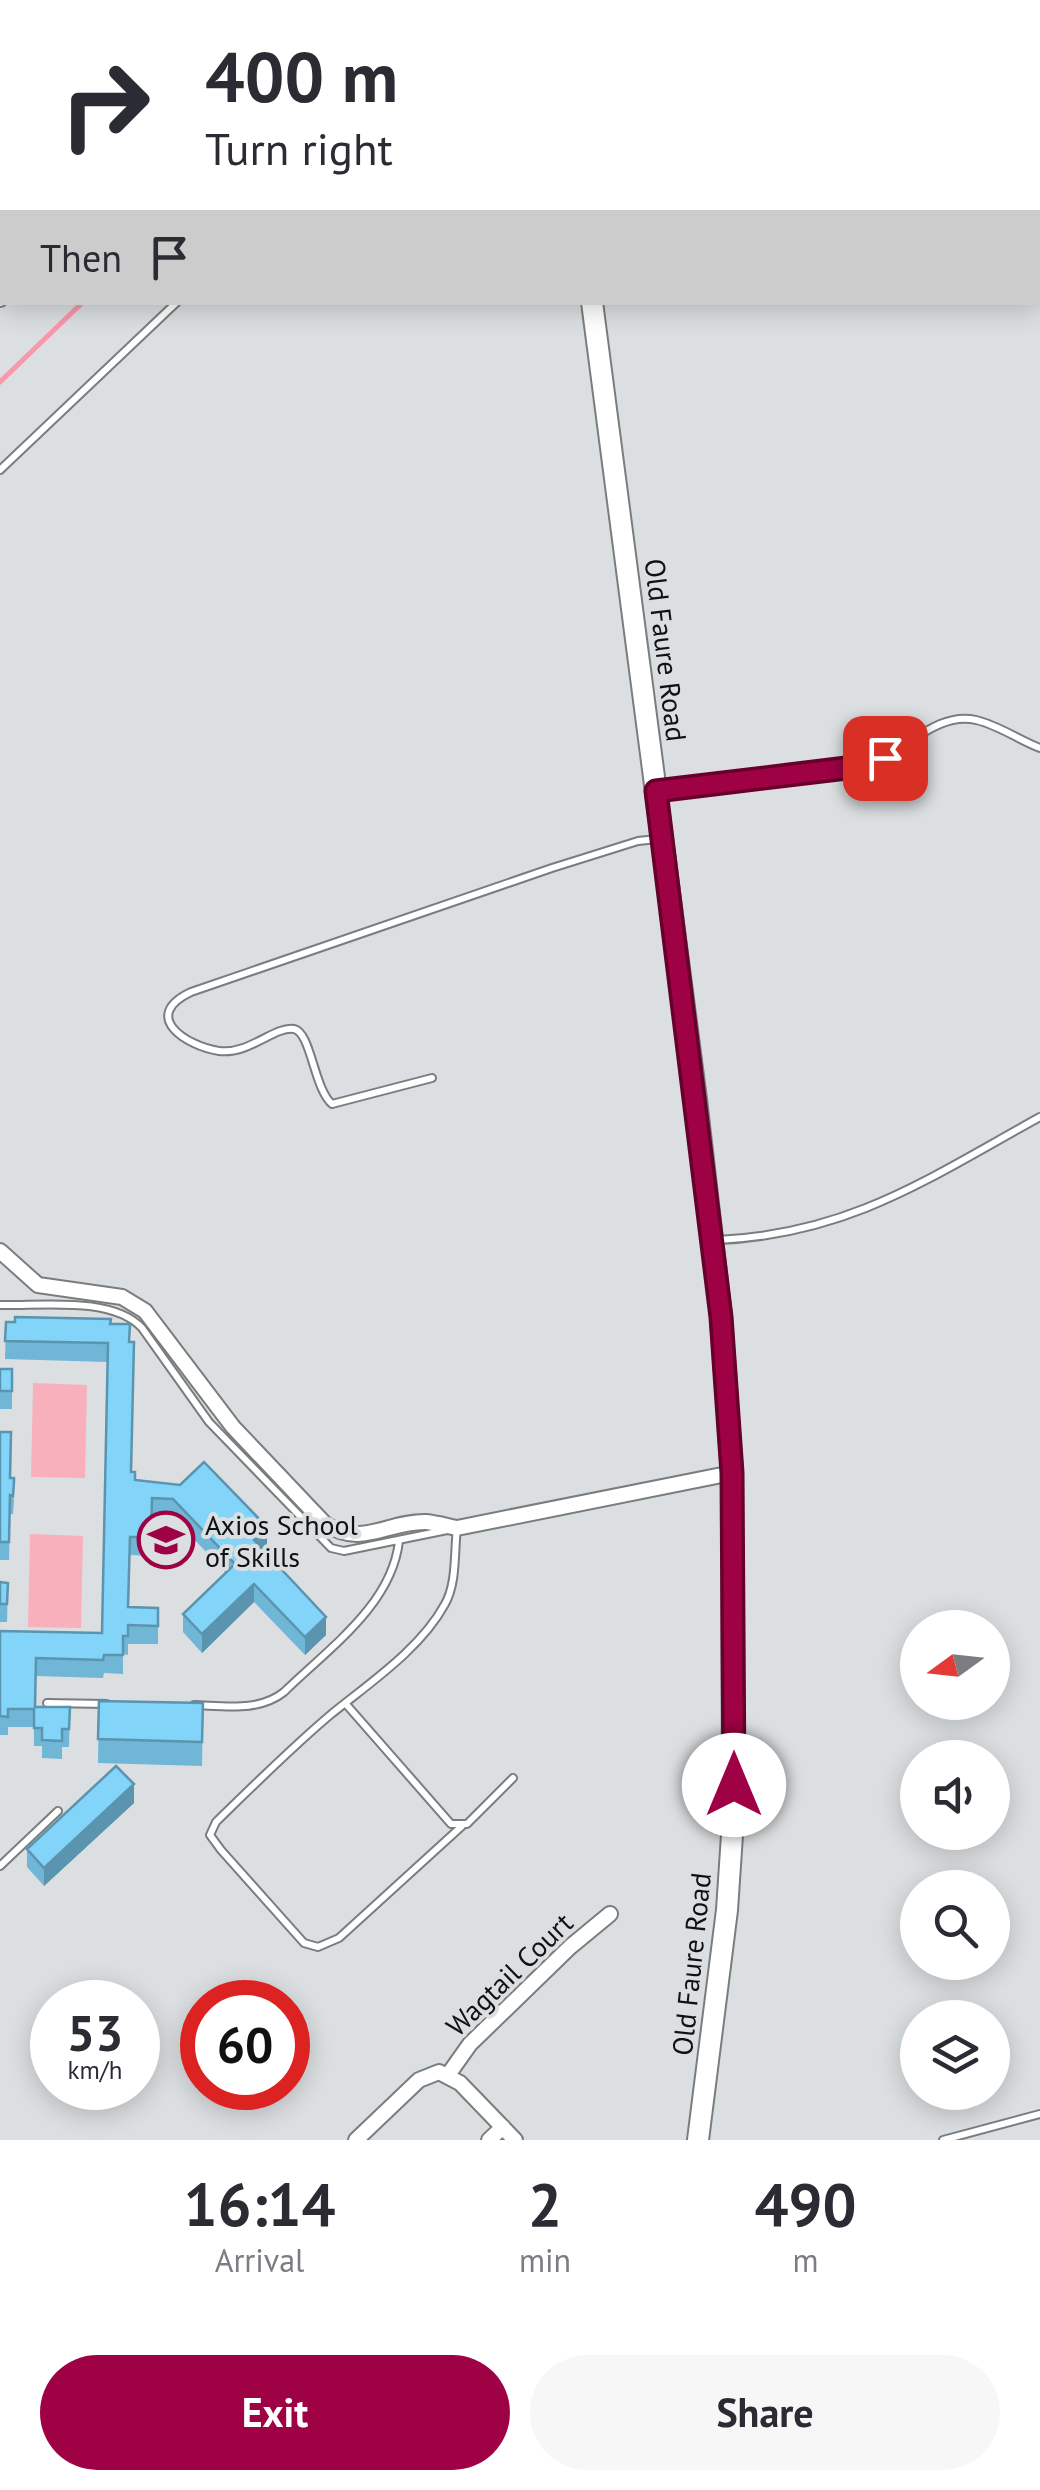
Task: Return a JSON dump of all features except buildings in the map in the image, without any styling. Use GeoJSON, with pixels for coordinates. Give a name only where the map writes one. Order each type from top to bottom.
{"type":"FeatureCollection","features":[{"type":"Feature","properties":{"kind":"main road","name":"Old Faure Road"},"geometry":{"type":"LineString","coordinates":[[592,305],[712,1240],[732,1473],[734,1820],[727,1910],[698,2140]]}},
{"type":"Feature","properties":{"kind":"street"},"geometry":{"type":"LineString","coordinates":[[0,1251],[38,1285],[122,1296],[145,1310],[233,1426],[325,1524],[338,1532],[366,1534],[422,1522],[457,1528],[732,1473]]}},
{"type":"Feature","properties":{"kind":"street","name":"Wagtail Court"},"geometry":{"type":"LineString","coordinates":[[448,2074],[470,2044],[570,1947],[610,1914]]}},
{"type":"Feature","properties":{"kind":"street"},"geometry":{"type":"LineString","coordinates":[[356,2140],[419,2080],[438,2072],[460,2082],[515,2140]]}},
{"type":"Feature","properties":{"kind":"street"},"geometry":{"type":"LineString","coordinates":[[489,2140],[503,2127]]}},
{"type":"Feature","properties":{"kind":"lane"},"geometry":{"type":"LineString","coordinates":[[0,470],[174,305]]}},
{"type":"Feature","properties":{"kind":"lane"},"geometry":{"type":"LineString","coordinates":[[656,791],[870,764],[946,720],[959,718],[989,724],[1040,748]]}},
{"type":"Feature","properties":{"kind":"lane"},"geometry":{"type":"LineString","coordinates":[[432,1078],[332,1104],[320,1090],[299,1031],[280,1032],[246,1049],[220,1051],[191,1043],[180,1035],[168,1017],[168,1008],[191,992],[516,880],[638,842],[663,838]]}},
{"type":"Feature","properties":{"kind":"lane"},"geometry":{"type":"LineString","coordinates":[[712,1240],[762,1238],[869,1210],[1040,1117]]}},
{"type":"Feature","properties":{"kind":"lane"},"geometry":{"type":"LineString","coordinates":[[0,1305],[102,1308],[129,1317],[142,1328],[209,1422],[328,1546],[344,1552],[457,1528],[447,1602],[404,1652],[286,1754],[210,1831],[212,1841],[304,1942],[318,1948],[339,1938],[513,1778]]}},
{"type":"Feature","properties":{"kind":"lane"},"geometry":{"type":"LineString","coordinates":[[178,1705],[253,1706],[274,1700],[375,1602],[394,1568],[398,1540]]}},
{"type":"Feature","properties":{"kind":"lane"},"geometry":{"type":"LineString","coordinates":[[47,1703],[122,1704]]}},
{"type":"Feature","properties":{"kind":"lane"},"geometry":{"type":"LineString","coordinates":[[345,1703],[448,1820],[462,1826]]}},
{"type":"Feature","properties":{"kind":"lane"},"geometry":{"type":"LineString","coordinates":[[0,1866],[58,1811]]}},
{"type":"Feature","properties":{"kind":"lane"},"geometry":{"type":"LineString","coordinates":[[943,2140],[1040,2114]]}},
{"type":"Feature","properties":{"kind":"shaded area"},"geometry":{"type":"Polygon","coordinates":[[[33,1383],[87,1385],[85,1478],[31,1477],[33,1383]]]}},
{"type":"Feature","properties":{"kind":"shaded area"},"geometry":{"type":"Polygon","coordinates":[[[30,1534],[83,1536],[81,1628],[28,1627],[30,1534]]]}},
{"type":"Feature","properties":{"kind":"waterway"},"geometry":{"type":"LineString","coordinates":[[0,382],[80,305]]}},
{"type":"Feature","properties":{"kind":"place","name":"Axios School of Skills"},"geometry":{"type":"Point","coordinates":[166,1540]}},
{"type":"Feature","properties":{"kind":"route"},"geometry":{"type":"LineString","coordinates":[[734,1785],[732,1473],[721,1317],[656,791],[855,767],[885,758]]}}]}
